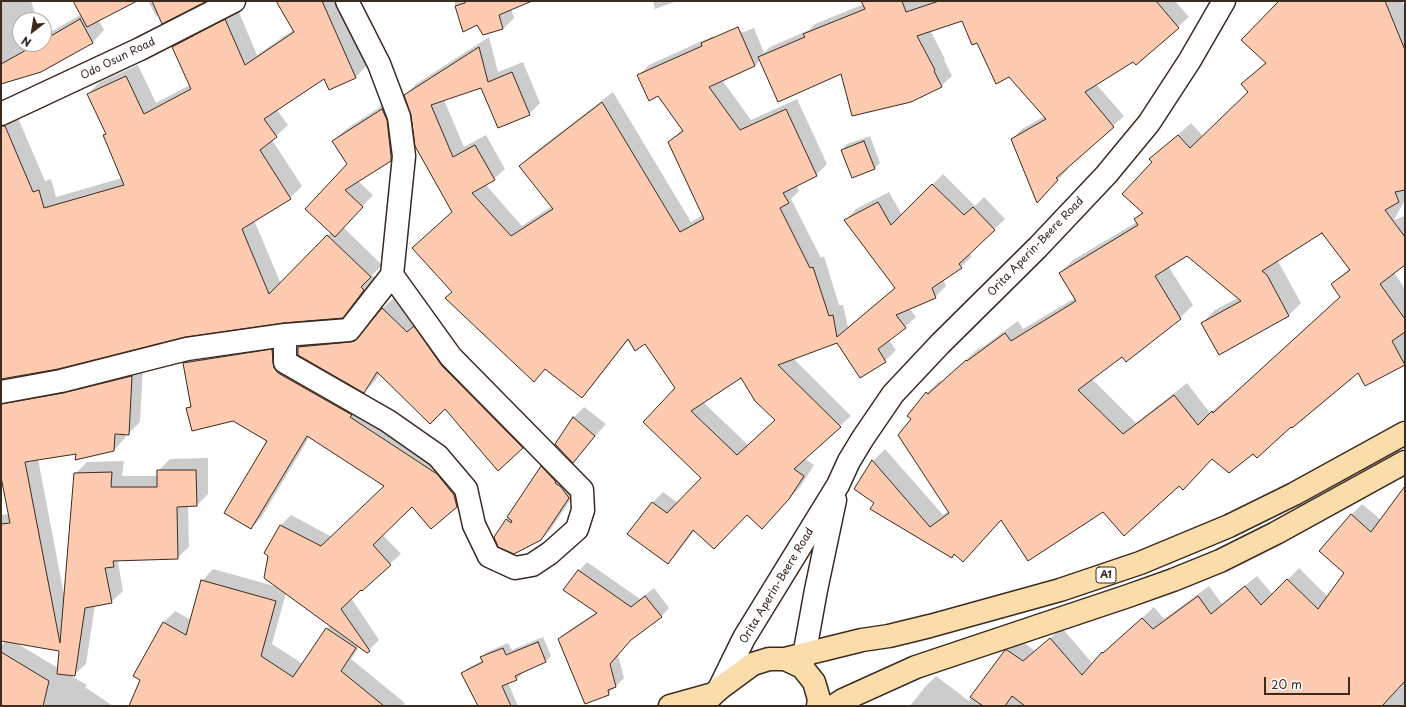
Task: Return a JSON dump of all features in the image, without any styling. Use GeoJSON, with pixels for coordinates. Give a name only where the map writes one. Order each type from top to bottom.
{"type":"FeatureCollection","features":[{"type":"Feature","properties":{"kind":"highway","name":"A1"},"geometry":{"type":"LineString","coordinates":[[797,660],[930,626],[1060,590],[1140,563],[1229,526],[1294,494],[1405,433]]}},
{"type":"Feature","properties":{"kind":"highway"},"geometry":{"type":"LineString","coordinates":[[1361,457],[1375,478]]}},
{"type":"Feature","properties":{"kind":"highway","name":"A1"},"geometry":{"type":"LineString","coordinates":[[834,706],[849,697],[916,667],[1128,596],[1220,561],[1276,533],[1405,462]]}},
{"type":"Feature","properties":{"kind":"highway"},"geometry":{"type":"LineString","coordinates":[[670,706],[711,696],[753,664],[769,659],[797,660],[814,682],[819,699],[818,706]]}},
{"type":"Feature","properties":{"kind":"street","name":"Odo Osun Road"},"geometry":{"type":"LineString","coordinates":[[1,114],[140,49],[234,1]]}},
{"type":"Feature","properties":{"kind":"street"},"geometry":{"type":"LineString","coordinates":[[1,392],[61,381],[187,349],[284,335],[349,330],[392,275],[404,156],[399,117],[379,64],[347,1]]}},
{"type":"Feature","properties":{"kind":"street","name":"Orita Aperin-Beere Road"},"geometry":{"type":"LineString","coordinates":[[711,696],[744,638],[838,485],[849,462],[893,394],[1106,175],[1149,123],[1190,60],[1224,1]]}},
{"type":"Feature","properties":{"kind":"street"},"geometry":{"type":"LineString","coordinates":[[284,335],[285,362],[388,421],[438,456],[466,489],[474,525],[489,556],[515,568],[532,565],[550,553],[577,529],[583,510],[582,490],[451,357],[392,275]]}},
{"type":"Feature","properties":{"kind":"street","name":"Orita Aperin-Beere Road"},"geometry":{"type":"LineString","coordinates":[[797,660],[838,485]]}},
{"type":"Feature","properties":{"kind":"building"},"geometry":{"type":"Polygon","coordinates":[[[73,1],[137,1],[87,27],[73,1]]]}},
{"type":"Feature","properties":{"kind":"building"},"geometry":{"type":"Polygon","coordinates":[[[152,1],[207,1],[162,24],[152,1]]]}},
{"type":"Feature","properties":{"kind":"building"},"geometry":{"type":"Polygon","coordinates":[[[276,1],[322,1],[356,78],[329,90],[324,79],[264,119],[277,137],[260,150],[291,199],[242,229],[269,294],[327,235],[371,277],[361,287],[364,290],[343,318],[283,323],[185,337],[58,369],[1,379],[1,126],[5,126],[33,192],[39,190],[44,208],[124,185],[103,135],[106,134],[87,94],[126,76],[144,114],[191,89],[172,47],[225,19],[245,65],[294,32],[276,1]]]}},
{"type":"Feature","properties":{"kind":"building"},"geometry":{"type":"Polygon","coordinates":[[[465,1],[532,1],[499,15],[503,29],[483,35],[477,25],[463,32],[455,6],[465,3],[465,1]]]}},
{"type":"Feature","properties":{"kind":"building"},"geometry":{"type":"Polygon","coordinates":[[[861,1],[902,1],[906,12],[939,1],[1156,1],[1179,28],[1136,65],[1133,62],[1085,92],[1114,127],[1056,178],[1058,180],[1037,203],[1011,139],[1046,119],[1009,77],[996,84],[977,43],[972,45],[962,21],[917,36],[942,87],[911,102],[852,116],[841,74],[778,102],[758,57],[805,37],[803,34],[865,9],[861,1]]]}},
{"type":"Feature","properties":{"kind":"building"},"geometry":{"type":"Polygon","coordinates":[[[1279,1],[1385,1],[1405,50],[1405,190],[1395,192],[1399,202],[1385,210],[1405,237],[1405,265],[1380,284],[1405,319],[1405,332],[1392,341],[1405,365],[1365,386],[1358,373],[1292,428],[1291,427],[1257,458],[1253,454],[1229,473],[1212,459],[1183,490],[1179,486],[1124,536],[1103,512],[1028,561],[1001,520],[963,562],[954,554],[952,558],[870,509],[874,503],[854,489],[872,460],[930,527],[949,513],[898,435],[911,419],[907,416],[926,392],[928,394],[966,360],[967,361],[1005,333],[1011,341],[1076,301],[1059,273],[1138,225],[1134,219],[1143,213],[1122,194],[1152,162],[1149,159],[1178,135],[1190,148],[1248,92],[1241,84],[1266,63],[1241,40],[1279,1]],[[1322,233],[1262,271],[1267,275],[1289,316],[1219,355],[1201,323],[1241,301],[1187,256],[1155,276],[1181,319],[1126,362],[1122,357],[1078,390],[1123,434],[1174,395],[1198,425],[1340,297],[1331,284],[1350,270],[1322,233]]]}},
{"type":"Feature","properties":{"kind":"building"},"geometry":{"type":"Polygon","coordinates":[[[80,19],[93,43],[41,72],[1,84],[1,64],[23,52],[52,52],[52,35],[80,19]]]}},
{"type":"Feature","properties":{"kind":"building"},"geometry":{"type":"Polygon","coordinates":[[[738,27],[755,66],[709,87],[740,130],[786,109],[817,176],[783,193],[789,203],[780,208],[810,268],[813,267],[829,316],[833,315],[837,337],[895,288],[844,220],[878,202],[891,225],[932,184],[964,215],[973,207],[995,230],[959,264],[962,268],[932,288],[936,298],[896,315],[906,328],[878,349],[886,362],[860,378],[837,343],[778,365],[841,427],[794,469],[804,476],[789,499],[762,529],[747,515],[714,549],[693,530],[668,564],[627,534],[652,502],[667,513],[701,478],[643,422],[675,388],[645,344],[635,351],[628,339],[582,398],[545,369],[534,382],[445,298],[452,292],[412,248],[452,212],[415,146],[411,115],[404,95],[479,47],[488,82],[512,72],[530,115],[498,128],[481,88],[431,105],[453,157],[475,145],[495,180],[472,193],[511,236],[553,209],[519,166],[602,102],[680,232],[704,219],[668,142],[683,131],[658,96],[649,101],[637,75],[702,46],[701,43],[738,27]],[[741,378],[691,411],[737,455],[775,420],[755,401],[741,378]]]}},
{"type":"Feature","properties":{"kind":"building"},"geometry":{"type":"Polygon","coordinates":[[[382,109],[387,120],[391,161],[345,190],[363,207],[335,237],[305,209],[347,164],[332,141],[382,109]]]}},
{"type":"Feature","properties":{"kind":"building"},"geometry":{"type":"Polygon","coordinates":[[[864,141],[875,169],[852,178],[841,150],[864,141]]]}},
{"type":"Feature","properties":{"kind":"building"},"geometry":{"type":"Polygon","coordinates":[[[382,308],[407,332],[414,326],[442,366],[523,448],[498,471],[445,409],[430,424],[377,372],[364,393],[298,355],[298,347],[355,341],[382,308]]]}},
{"type":"Feature","properties":{"kind":"building"},"geometry":{"type":"Polygon","coordinates":[[[272,349],[274,368],[278,373],[352,415],[350,417],[437,474],[454,495],[457,507],[431,529],[412,507],[373,545],[391,565],[341,609],[370,651],[367,653],[264,578],[268,556],[264,553],[280,525],[321,546],[384,486],[307,436],[251,529],[224,513],[267,441],[233,421],[192,431],[186,408],[191,407],[183,363],[272,349]]]}},
{"type":"Feature","properties":{"kind":"building"},"geometry":{"type":"Polygon","coordinates":[[[132,376],[129,435],[115,434],[114,451],[75,460],[76,454],[25,462],[60,643],[74,473],[112,472],[111,487],[157,487],[157,470],[196,470],[197,506],[177,507],[178,559],[113,561],[114,567],[105,568],[112,603],[85,608],[75,676],[57,674],[59,651],[1,641],[1,524],[10,523],[1,477],[1,404],[63,393],[132,376]]]}},
{"type":"Feature","properties":{"kind":"building"},"geometry":{"type":"Polygon","coordinates":[[[573,417],[595,436],[573,463],[555,444],[573,417]]]}},
{"type":"Feature","properties":{"kind":"building"},"geometry":{"type":"Polygon","coordinates":[[[541,466],[556,482],[555,483],[561,487],[569,498],[541,540],[514,554],[498,547],[494,537],[506,519],[511,523],[512,521],[507,517],[541,466]]]}},
{"type":"Feature","properties":{"kind":"building"},"geometry":{"type":"Polygon","coordinates":[[[1405,486],[1405,681],[1382,706],[1025,706],[1012,696],[1005,706],[983,706],[970,697],[1005,650],[1023,661],[1050,638],[1082,675],[1102,652],[1103,653],[1142,618],[1153,629],[1198,596],[1211,614],[1245,586],[1261,605],[1287,579],[1318,609],[1344,573],[1319,551],[1351,514],[1371,532],[1405,486]]]}},
{"type":"Feature","properties":{"kind":"building"},"geometry":{"type":"Polygon","coordinates":[[[578,570],[631,607],[645,596],[662,617],[631,640],[610,664],[616,687],[608,690],[609,695],[585,704],[558,639],[597,613],[563,590],[578,570]]]}},
{"type":"Feature","properties":{"kind":"building"},"geometry":{"type":"Polygon","coordinates":[[[201,580],[276,601],[261,656],[293,677],[326,628],[356,648],[341,671],[384,706],[129,706],[140,680],[133,676],[163,622],[186,635],[201,580]]]}},
{"type":"Feature","properties":{"kind":"building"},"geometry":{"type":"Polygon","coordinates":[[[538,642],[546,662],[515,676],[517,680],[502,686],[511,706],[478,706],[461,673],[483,662],[480,657],[503,648],[506,655],[538,642]]]}},
{"type":"Feature","properties":{"kind":"building"},"geometry":{"type":"Polygon","coordinates":[[[1,652],[49,681],[43,706],[1,706],[1,652]]]}}]}
